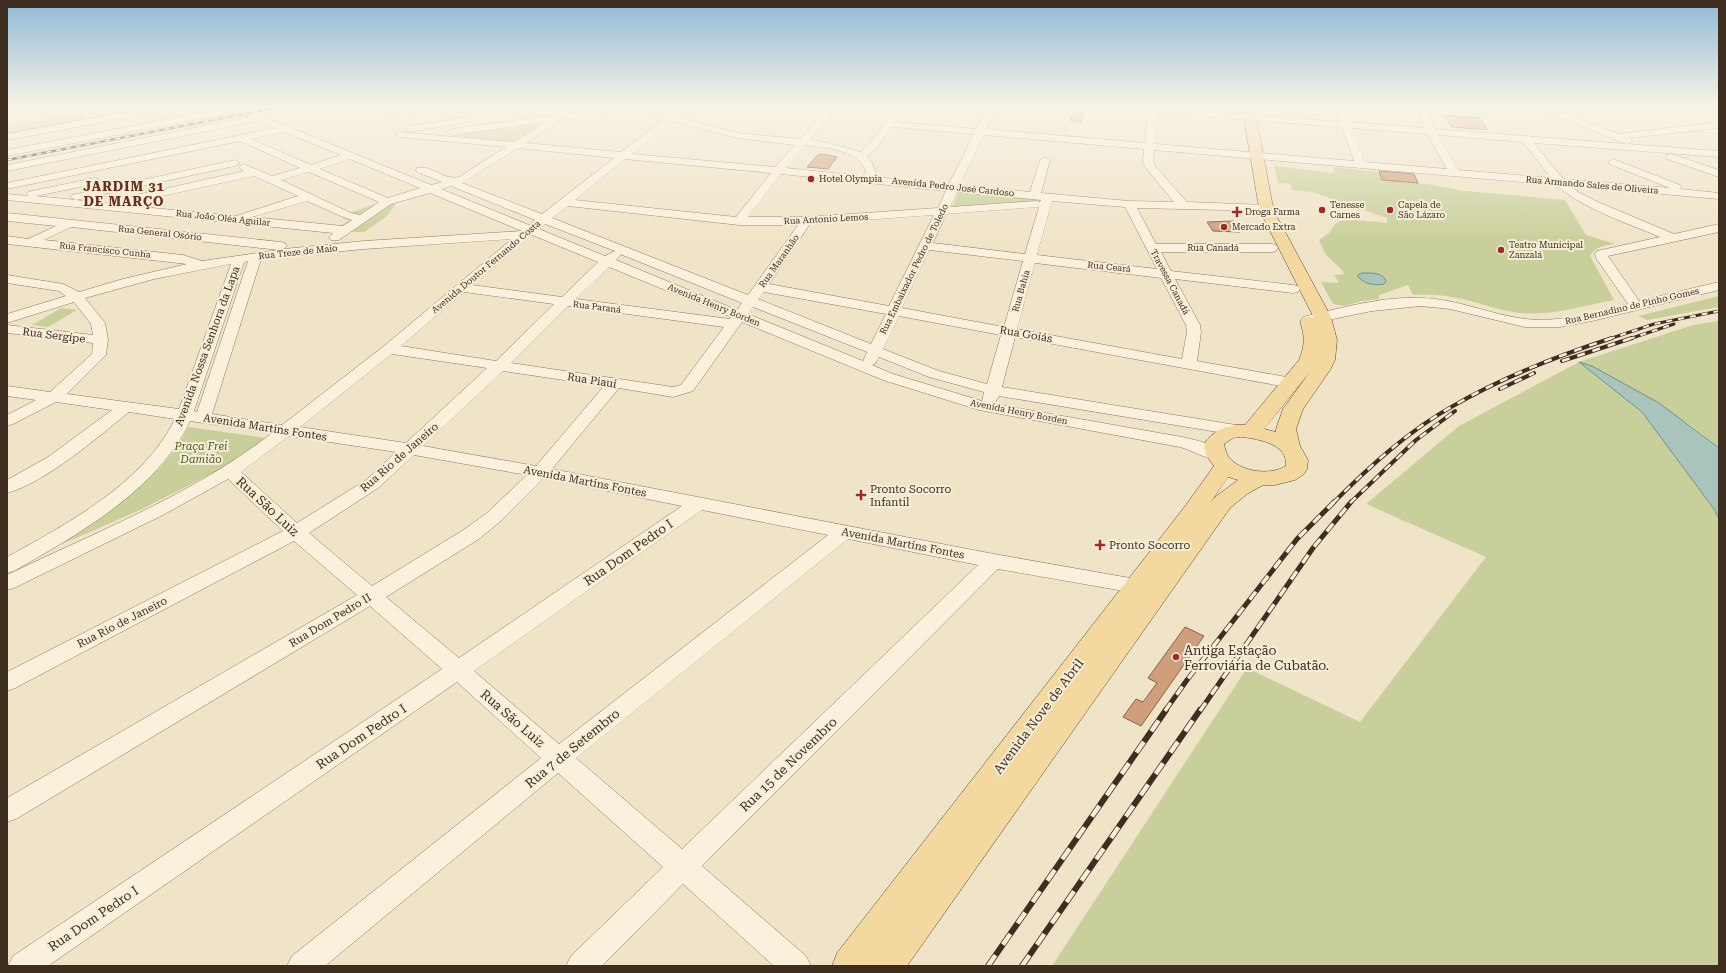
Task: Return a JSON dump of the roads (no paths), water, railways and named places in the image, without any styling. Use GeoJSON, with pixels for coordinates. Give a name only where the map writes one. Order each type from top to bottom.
{"type":"FeatureCollection","features":[{"type":"Feature","properties":{"kind":"main road"},"geometry":{"type":"LineString","coordinates":[[1247,150],[1257,204],[1272,248],[1293,289],[1328,340],[1326,360],[1321,370],[1293,409],[1286,429],[1290,448],[1297,459],[1296,469],[1292,473],[1278,478],[1260,478],[1241,474],[1220,460],[1214,449],[1216,440],[1226,433],[1246,431],[1269,435],[1290,448]]}},
{"type":"Feature","properties":{"kind":"main road"},"geometry":{"type":"LineString","coordinates":[[1246,431],[1292,383],[1311,356],[1315,319],[1257,204]]}},
{"type":"Feature","properties":{"kind":"main road","name":"Avenida Nove de Abril"},"geometry":{"type":"LineString","coordinates":[[1147,588],[1194,510],[1220,460]]}},
{"type":"Feature","properties":{"kind":"main road","name":"Avenida Nove de Abril"},"geometry":{"type":"LineString","coordinates":[[850,966],[1048,722],[1147,588],[1222,503],[1239,489],[1260,478]]}},
{"type":"Feature","properties":{"kind":"main road","name":"Avenida Nove de Abril"},"geometry":{"type":"LineString","coordinates":[[885,966],[1048,722]]}},
{"type":"Feature","properties":{"kind":"street"},"geometry":{"type":"LineString","coordinates":[[7,153],[21,150]]}},
{"type":"Feature","properties":{"kind":"street"},"geometry":{"type":"LineString","coordinates":[[97,150],[8,168],[11,185],[179,150]]}},
{"type":"Feature","properties":{"kind":"street"},"geometry":{"type":"LineString","coordinates":[[209,150],[307,197],[347,215],[361,219]]}},
{"type":"Feature","properties":{"kind":"street"},"geometry":{"type":"LineString","coordinates":[[270,150],[387,202]]}},
{"type":"Feature","properties":{"kind":"street","name":"Avenida Henry Borden"},"geometry":{"type":"LineString","coordinates":[[337,150],[528,232],[607,261],[736,320],[888,377],[985,407],[1182,442],[1199,447],[1220,460]]}},
{"type":"Feature","properties":{"kind":"street"},"geometry":{"type":"LineString","coordinates":[[315,250],[387,202],[463,179],[508,150]]}},
{"type":"Feature","properties":{"kind":"street","name":"Avenida Pedro José Cardoso"},"geometry":{"type":"LineString","coordinates":[[570,150],[867,179],[1042,198]]}},
{"type":"Feature","properties":{"kind":"street","name":"Avenida Doutor Fernando Costa"},"geometry":{"type":"LineString","coordinates":[[285,430],[389,349],[528,232],[631,150]]}},
{"type":"Feature","properties":{"kind":"street"},"geometry":{"type":"LineString","coordinates":[[739,221],[796,150]]}},
{"type":"Feature","properties":{"kind":"street"},"geometry":{"type":"LineString","coordinates":[[846,150],[861,156],[870,168],[871,172],[867,179]]}},
{"type":"Feature","properties":{"kind":"street"},"geometry":{"type":"LineString","coordinates":[[861,156],[868,150]]}},
{"type":"Feature","properties":{"kind":"street","name":"Rua Embaixador Pedro de Toledo"},"geometry":{"type":"LineString","coordinates":[[866,369],[971,150]]}},
{"type":"Feature","properties":{"kind":"street"},"geometry":{"type":"LineString","coordinates":[[1150,150],[1150,167],[1184,206]]}},
{"type":"Feature","properties":{"kind":"street","name":"Rua Armando Sales de Oliveira"},"geometry":{"type":"LineString","coordinates":[[1176,150],[1249,160],[1361,166],[1719,196]]}},
{"type":"Feature","properties":{"kind":"street"},"geometry":{"type":"LineString","coordinates":[[1355,150],[1361,166]]}},
{"type":"Feature","properties":{"kind":"street"},"geometry":{"type":"LineString","coordinates":[[1442,150],[1455,174]]}},
{"type":"Feature","properties":{"kind":"street"},"geometry":{"type":"LineString","coordinates":[[1535,150],[1560,183],[1582,199],[1674,238]]}},
{"type":"Feature","properties":{"kind":"street"},"geometry":{"type":"LineString","coordinates":[[1652,150],[1719,174]]}},
{"type":"Feature","properties":{"kind":"street"},"geometry":{"type":"LineString","coordinates":[[1668,150],[1719,154]]}},
{"type":"Feature","properties":{"kind":"street"},"geometry":{"type":"LineString","coordinates":[[271,180],[350,156]]}},
{"type":"Feature","properties":{"kind":"street","name":"Rua Bahia"},"geometry":{"type":"LineString","coordinates":[[985,407],[993,390],[1030,258],[1042,198],[1045,160]]}},
{"type":"Feature","properties":{"kind":"street"},"geometry":{"type":"LineString","coordinates":[[1614,162],[1690,193]]}},
{"type":"Feature","properties":{"kind":"street"},"geometry":{"type":"LineString","coordinates":[[57,202],[235,163]]}},
{"type":"Feature","properties":{"kind":"street","name":"Avenida Henry Borden"},"geometry":{"type":"LineString","coordinates":[[421,170],[934,374],[993,390],[1246,431]]}},
{"type":"Feature","properties":{"kind":"street"},"geometry":{"type":"LineString","coordinates":[[30,242],[105,206],[255,172]]}},
{"type":"Feature","properties":{"kind":"street"},"geometry":{"type":"LineString","coordinates":[[11,197],[109,178]]}},
{"type":"Feature","properties":{"kind":"street","name":"Rua João Oléa Aguilar"},"geometry":{"type":"LineString","coordinates":[[11,197],[344,230]]}},
{"type":"Feature","properties":{"kind":"street"},"geometry":{"type":"LineString","coordinates":[[233,219],[307,197]]}},
{"type":"Feature","properties":{"kind":"street","name":"Rua Antonio Lemos"},"geometry":{"type":"LineString","coordinates":[[566,202],[739,221],[806,221],[942,211],[1042,198],[1129,204]]}},
{"type":"Feature","properties":{"kind":"street"},"geometry":{"type":"LineString","coordinates":[[1129,204],[1184,206],[1257,204]]}},
{"type":"Feature","properties":{"kind":"street","name":"Travessa Canadá"},"geometry":{"type":"LineString","coordinates":[[1129,204],[1193,325],[1194,332],[1189,363]]}},
{"type":"Feature","properties":{"kind":"street","name":"Rua General Osório"},"geometry":{"type":"LineString","coordinates":[[7,217],[315,250]]}},
{"type":"Feature","properties":{"kind":"street"},"geometry":{"type":"LineString","coordinates":[[137,254],[206,217]]}},
{"type":"Feature","properties":{"kind":"street","name":"Rua Maranhão"},"geometry":{"type":"LineString","coordinates":[[751,300],[791,246],[806,221]]}},
{"type":"Feature","properties":{"kind":"street"},"geometry":{"type":"LineString","coordinates":[[1636,306],[1602,258],[1601,254],[1609,251],[1719,228]]}},
{"type":"Feature","properties":{"kind":"street","name":"Rua Treze de Maio"},"geometry":{"type":"LineString","coordinates":[[7,319],[76,296],[146,277],[256,256],[528,232]]}},
{"type":"Feature","properties":{"kind":"street","name":"Rua Francisco Cunha"},"geometry":{"type":"LineString","coordinates":[[9,241],[184,259],[203,265]]}},
{"type":"Feature","properties":{"kind":"street","name":"Rua Ceará"},"geometry":{"type":"LineString","coordinates":[[925,246],[1293,289]]}},
{"type":"Feature","properties":{"kind":"street","name":"Rua Canadá"},"geometry":{"type":"LineString","coordinates":[[1153,248],[1272,248]]}},
{"type":"Feature","properties":{"kind":"street","name":"Rua Rio de Janeiro"},"geometry":{"type":"LineString","coordinates":[[7,682],[296,532],[372,484],[499,366],[607,261],[624,250]]}},
{"type":"Feature","properties":{"kind":"street","name":"Avenida Nossa Senhora da Lapa"},"geometry":{"type":"LineString","coordinates":[[203,417],[256,256]]}},
{"type":"Feature","properties":{"kind":"street","name":"Avenida Nossa Senhora da Lapa"},"geometry":{"type":"LineString","coordinates":[[7,566],[54,540],[90,517],[121,492],[147,468],[169,443],[184,415],[239,259]]}},
{"type":"Feature","properties":{"kind":"street"},"geometry":{"type":"LineString","coordinates":[[7,279],[63,288],[76,296],[98,323],[101,340],[98,355],[72,382],[54,397],[7,421]]}},
{"type":"Feature","properties":{"kind":"street","name":"Rua Bernadino de Pinho Gomes"},"geometry":{"type":"LineString","coordinates":[[1315,319],[1379,306],[1418,302],[1458,306],[1519,322],[1538,324],[1557,323],[1586,318],[1719,286]]}},
{"type":"Feature","properties":{"kind":"street","name":"Rua Goiás"},"geometry":{"type":"LineString","coordinates":[[761,287],[1189,363],[1292,383]]}},
{"type":"Feature","properties":{"kind":"street","name":"Rua Paraná"},"geometry":{"type":"LineString","coordinates":[[460,288],[564,302],[736,320]]}},
{"type":"Feature","properties":{"kind":"street","name":"Rua Piauí"},"geometry":{"type":"LineString","coordinates":[[389,349],[673,392],[687,388],[751,300]]}},
{"type":"Feature","properties":{"kind":"street","name":"Rua Sergípe"},"geometry":{"type":"LineString","coordinates":[[7,329],[101,340]]}},
{"type":"Feature","properties":{"kind":"street","name":"Rua Dom Pedro II"},"geometry":{"type":"LineString","coordinates":[[7,811],[371,596],[472,534],[515,498],[540,472],[615,383]]}},
{"type":"Feature","properties":{"kind":"street","name":"Avenida Martins Fontes"},"geometry":{"type":"LineString","coordinates":[[7,391],[203,417],[410,449],[540,472],[994,561],[1147,588]]}},
{"type":"Feature","properties":{"kind":"street"},"geometry":{"type":"LineString","coordinates":[[7,487],[47,465],[80,444],[126,407]]}},
{"type":"Feature","properties":{"kind":"street"},"geometry":{"type":"LineString","coordinates":[[7,583],[156,511],[230,471],[285,430]]}},
{"type":"Feature","properties":{"kind":"street","name":"Rua São Luiz"},"geometry":{"type":"LineString","coordinates":[[230,471],[296,532],[458,670],[796,966]]}},
{"type":"Feature","properties":{"kind":"street","name":"Rua Dom Pedro I"},"geometry":{"type":"LineString","coordinates":[[22,966],[458,670],[699,503]]}},
{"type":"Feature","properties":{"kind":"street","name":"Rua 7 de Setembro"},"geometry":{"type":"LineString","coordinates":[[302,966],[559,758],[844,532]]}},
{"type":"Feature","properties":{"kind":"street","name":"Rua 15 de Novembro"},"geometry":{"type":"LineString","coordinates":[[581,966],[994,561]]}},
{"type":"Feature","properties":{"kind":"water"},"geometry":{"type":"Polygon","coordinates":[[[1362,273],[1373,273],[1382,276],[1386,281],[1381,285],[1367,283],[1358,277],[1358,275],[1362,273]]]}},
{"type":"Feature","properties":{"kind":"water"},"geometry":{"type":"Polygon","coordinates":[[[1579,362],[1592,366],[1659,403],[1719,448],[1719,519],[1714,509],[1642,412],[1579,362]]]}},
{"type":"Feature","properties":{"kind":"railway"},"geometry":{"type":"LineString","coordinates":[[7,160],[56,150]]}},
{"type":"Feature","properties":{"kind":"railway"},"geometry":{"type":"LineString","coordinates":[[1612,338],[1654,324],[1719,311]]}},
{"type":"Feature","properties":{"kind":"railway"},"geometry":{"type":"LineString","coordinates":[[1632,338],[1674,324]]}},
{"type":"Feature","properties":{"kind":"railway"},"geometry":{"type":"LineString","coordinates":[[1333,503],[1390,450],[1436,416],[1472,395],[1511,376],[1571,352],[1612,338]]}},
{"type":"Feature","properties":{"kind":"railway"},"geometry":{"type":"LineString","coordinates":[[1562,361],[1632,338]]}},
{"type":"Feature","properties":{"kind":"railway"},"geometry":{"type":"LineString","coordinates":[[1500,389],[1534,373]]}},
{"type":"Feature","properties":{"kind":"railway"},"geometry":{"type":"LineString","coordinates":[[1351,502],[1416,440],[1455,411]]}},
{"type":"Feature","properties":{"kind":"railway"},"geometry":{"type":"LineString","coordinates":[[1200,711],[1313,548],[1351,502]]}},
{"type":"Feature","properties":{"kind":"railway"},"geometry":{"type":"LineString","coordinates":[[1165,711],[1187,680],[1297,539],[1333,503]]}},
{"type":"Feature","properties":{"kind":"railway"},"geometry":{"type":"LineString","coordinates":[[988,966],[1166,710]]}},
{"type":"Feature","properties":{"kind":"railway"},"geometry":{"type":"LineString","coordinates":[[1022,966],[1200,710]]}},
{"type":"Feature","properties":{"kind":"place","name":"Hotel Olympia"},"geometry":{"type":"Point","coordinates":[811,179]}},
{"type":"Feature","properties":{"kind":"place","name":"Tenesse Carnes"},"geometry":{"type":"Point","coordinates":[1322,210]}},
{"type":"Feature","properties":{"kind":"place","name":"Capela de São Lázaro"},"geometry":{"type":"Point","coordinates":[1390,210]}},
{"type":"Feature","properties":{"kind":"place","name":"Droga Farma"},"geometry":{"type":"Point","coordinates":[1237,212]}},
{"type":"Feature","properties":{"kind":"place","name":"Mercado Extra"},"geometry":{"type":"Point","coordinates":[1224,227]}},
{"type":"Feature","properties":{"kind":"place","name":"Teatro Municipal Zanzalá"},"geometry":{"type":"Point","coordinates":[1501,250]}},
{"type":"Feature","properties":{"kind":"place","name":"Pronto Socorro Infantil"},"geometry":{"type":"Point","coordinates":[861,495]}},
{"type":"Feature","properties":{"kind":"place","name":"Pronto Socorro"},"geometry":{"type":"Point","coordinates":[1100,545]}},
{"type":"Feature","properties":{"kind":"place","name":"Antiga Estação Ferroviária de Cubatão."},"geometry":{"type":"Point","coordinates":[1176,657]}},
{"type":"Feature","properties":{"kind":"district","name":"JARDIM 31 DE MARÇO"},"geometry":{"type":"Point","coordinates":[124,194]}},
{"type":"Feature","properties":{"kind":"park label","name":"Praça Frei Damião"},"geometry":{"type":"Point","coordinates":[201,452]}}]}
